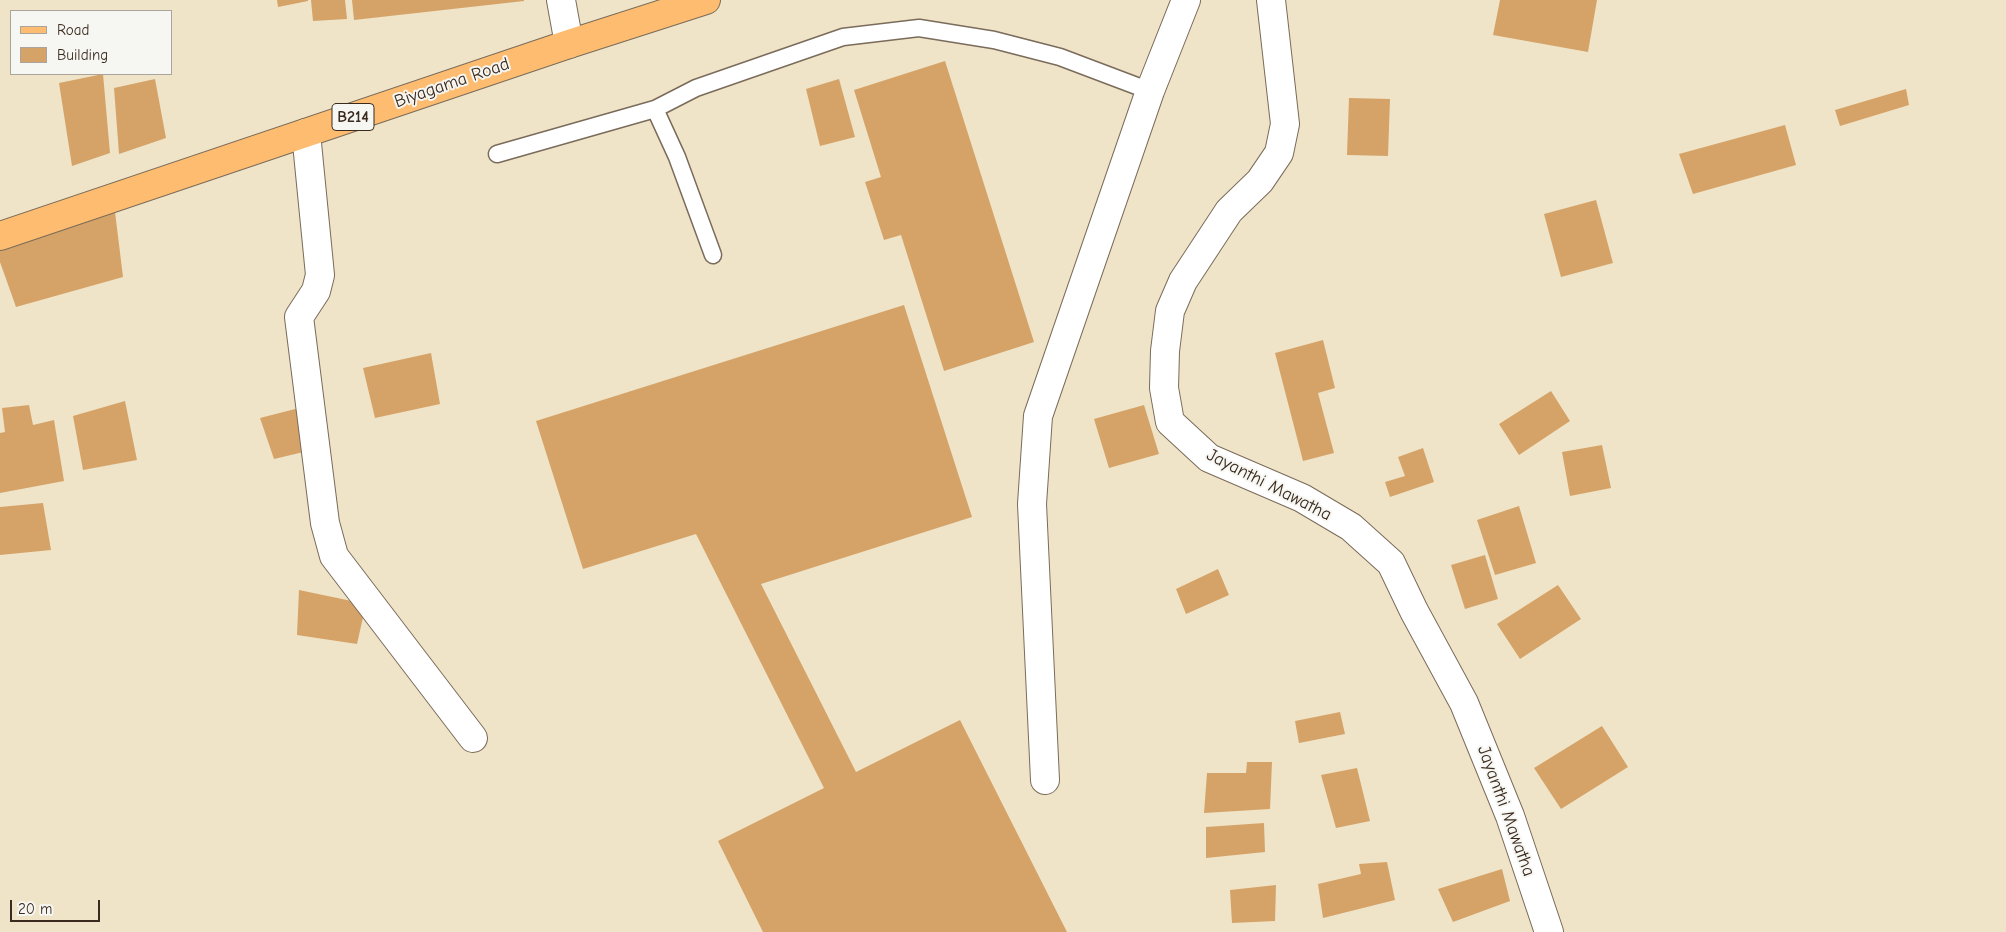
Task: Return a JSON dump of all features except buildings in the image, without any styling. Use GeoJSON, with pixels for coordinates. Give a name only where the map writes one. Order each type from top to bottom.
{"type":"FeatureCollection","features":[{"type":"Feature","properties":{"kind":"main road","name":"Biyagama Road"},"geometry":{"type":"LineString","coordinates":[[0,236],[569,44],[706,0]]}},
{"type":"Feature","properties":{"kind":"street"},"geometry":{"type":"LineString","coordinates":[[562,0],[569,44]]}},
{"type":"Feature","properties":{"kind":"street"},"geometry":{"type":"LineString","coordinates":[[1045,780],[1032,504],[1038,416],[1150,91],[1186,0]]}},
{"type":"Feature","properties":{"kind":"street","name":"Jayanthi Mawatha"},"geometry":{"type":"LineString","coordinates":[[1271,0],[1285,124],[1279,153],[1260,181],[1230,211],[1183,281],[1170,311],[1165,351],[1164,388],[1170,422],[1209,458],[1302,498],[1351,527],[1390,564],[1464,702],[1510,816],[1548,932]]}},
{"type":"Feature","properties":{"kind":"street"},"geometry":{"type":"LineString","coordinates":[[306,133],[320,275],[316,291],[299,317],[325,523],[334,556],[473,738]]}},
{"type":"Feature","properties":{"kind":"lane"},"geometry":{"type":"LineString","coordinates":[[497,154],[655,109],[696,88],[843,37],[919,28],[994,40],[1060,57],[1150,91]]}},
{"type":"Feature","properties":{"kind":"lane"},"geometry":{"type":"LineString","coordinates":[[655,109],[677,157],[713,255]]}}]}
